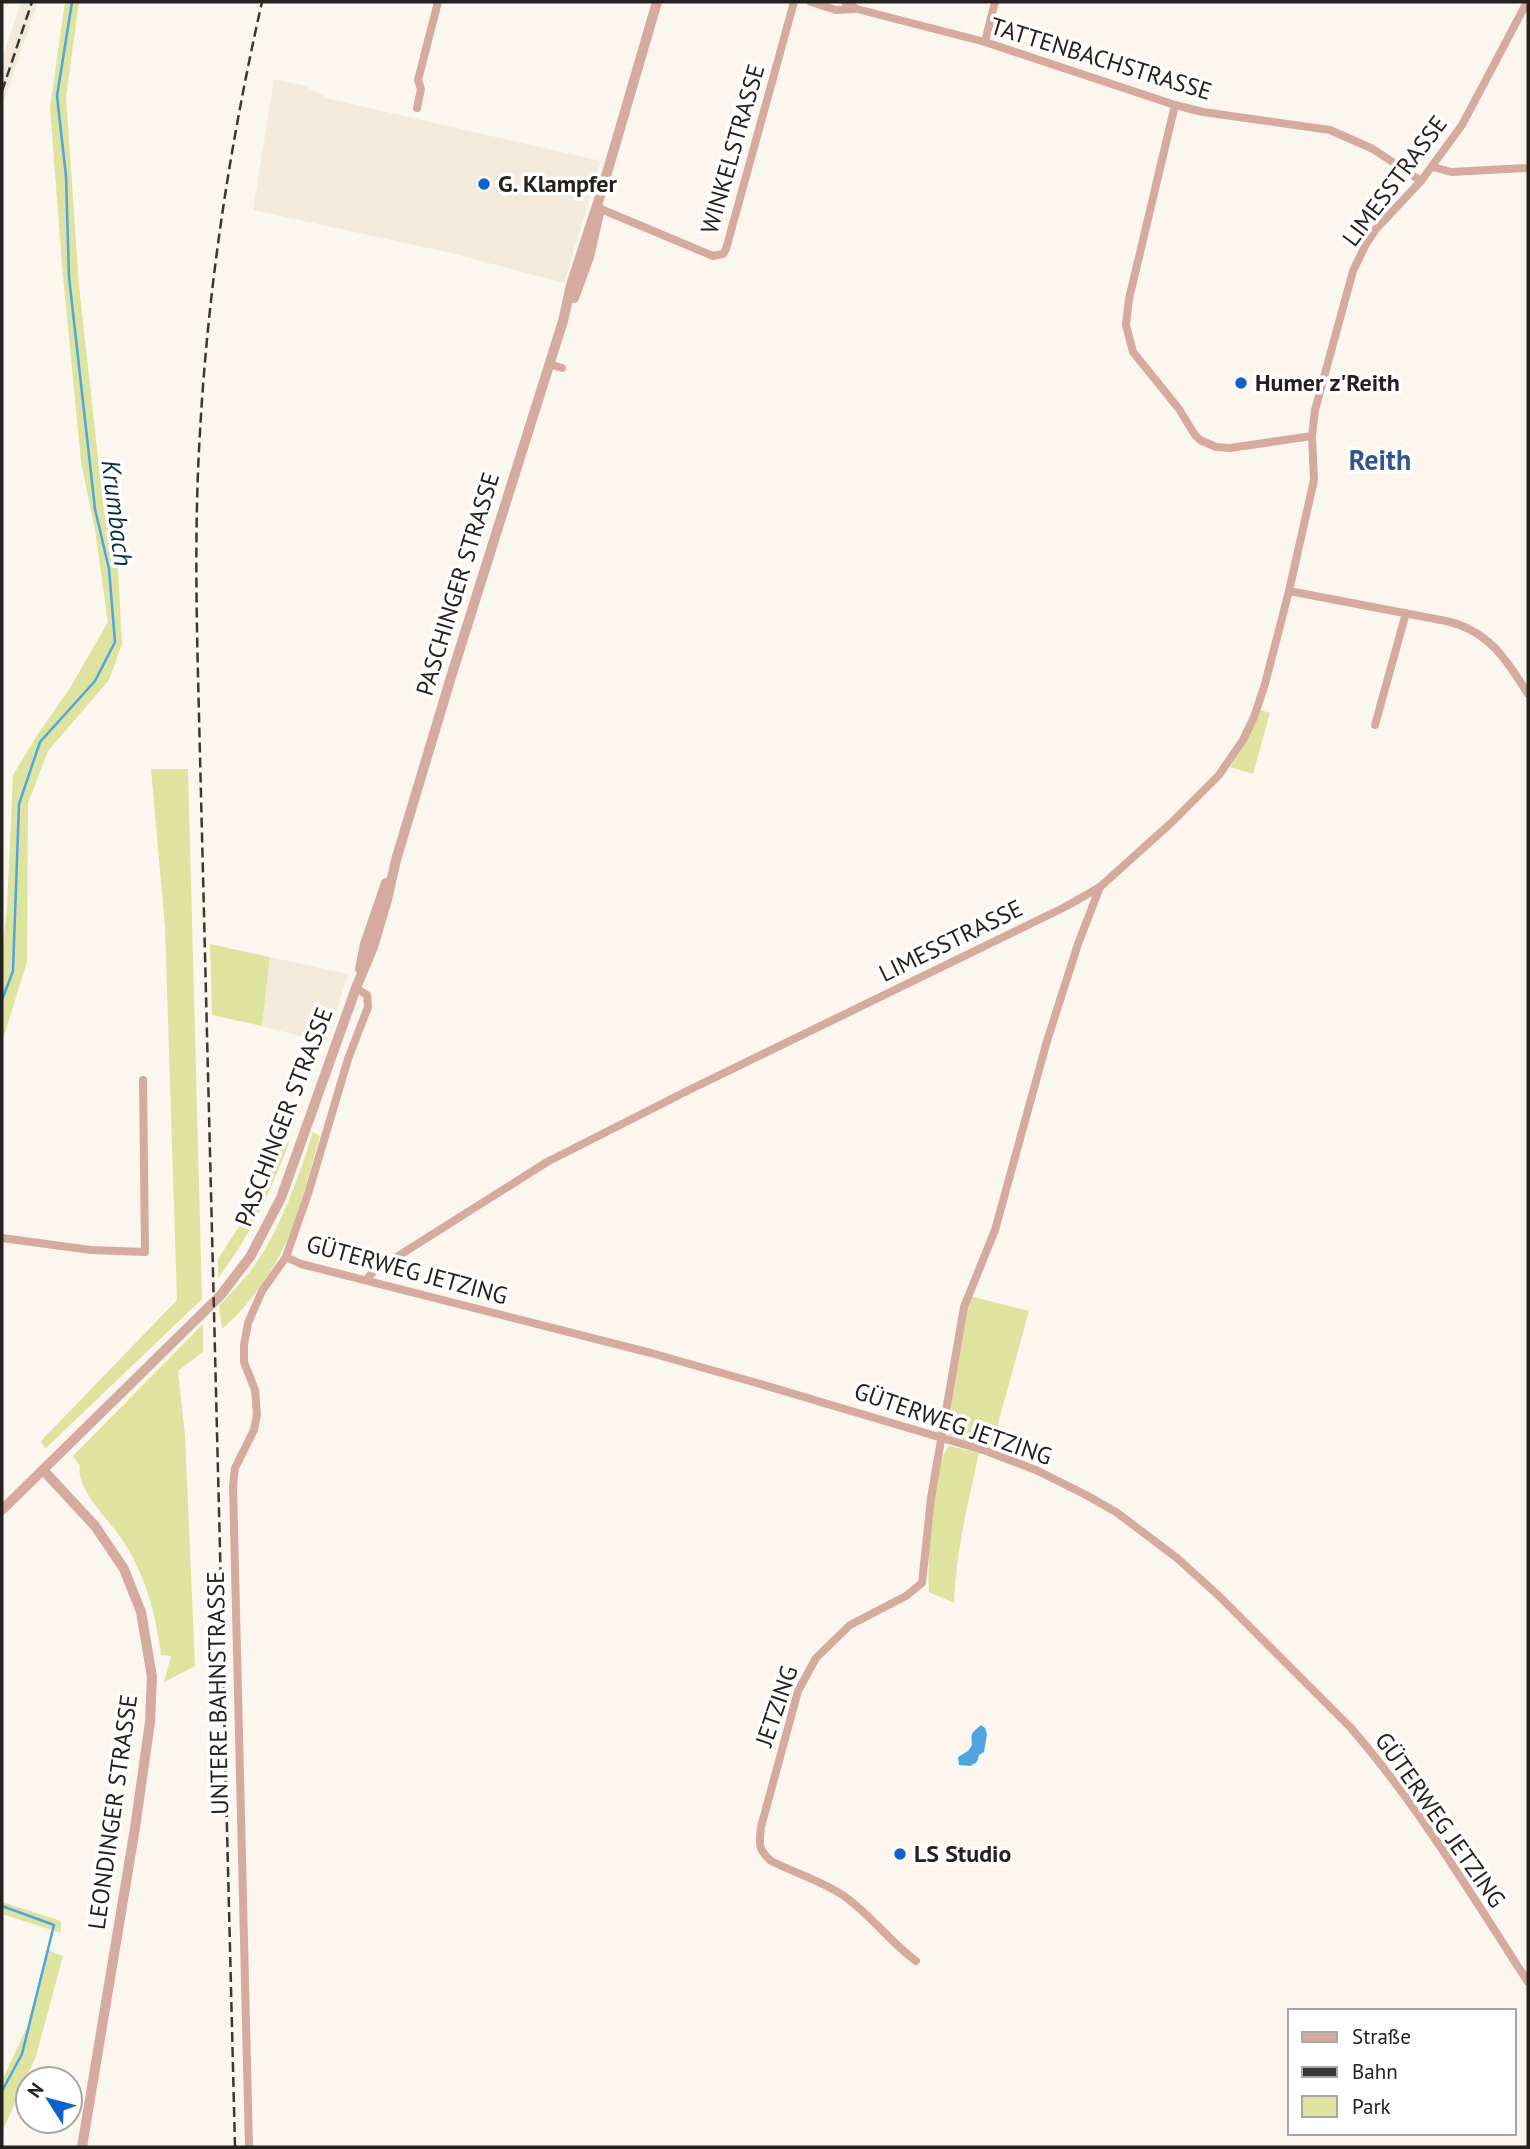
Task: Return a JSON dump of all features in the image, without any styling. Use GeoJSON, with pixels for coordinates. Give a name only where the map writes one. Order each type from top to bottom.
{"type":"FeatureCollection","features":[{"type":"Feature","properties":{"kind":"street"},"geometry":{"type":"LineString","coordinates":[[416,108],[421,89],[418,80],[438,2]]}},
{"type":"Feature","properties":{"kind":"street","name":"PASCHINGER STRASSE"},"geometry":{"type":"LineString","coordinates":[[2,1510],[203,1314],[250,1257],[281,1198],[356,988],[365,944],[396,860],[513,475],[563,321],[589,257],[602,190],[657,2]]}},
{"type":"Feature","properties":{"kind":"street","name":"WINKELSTRASSE"},"geometry":{"type":"LineString","coordinates":[[598,208],[713,256],[723,254],[794,2]]}},
{"type":"Feature","properties":{"kind":"street"},"geometry":{"type":"LineString","coordinates":[[811,2],[836,10],[857,9]]}},
{"type":"Feature","properties":{"kind":"street","name":"TATTENBACHSTRASSE"},"geometry":{"type":"LineString","coordinates":[[845,2],[857,9],[985,42],[1175,105],[1231,117],[1329,131],[1373,149],[1421,181]]}},
{"type":"Feature","properties":{"kind":"street"},"geometry":{"type":"LineString","coordinates":[[985,42],[995,2]]}},
{"type":"Feature","properties":{"kind":"street","name":"LIMESSTRASSE"},"geometry":{"type":"LineString","coordinates":[[366,1280],[373,1272],[547,1162],[1065,907],[1100,887],[1219,775],[1236,753],[1254,717],[1289,591],[1314,480],[1312,436],[1318,399],[1353,271],[1376,229],[1433,167],[1462,125],[1527,2]]}},
{"type":"Feature","properties":{"kind":"street"},"geometry":{"type":"LineString","coordinates":[[1175,105],[1129,299],[1126,325],[1130,344],[1141,364],[1179,409],[1195,435],[1209,446],[1230,448],[1312,436]]}},
{"type":"Feature","properties":{"kind":"street"},"geometry":{"type":"LineString","coordinates":[[1433,167],[1451,172],[1528,169]]}},
{"type":"Feature","properties":{"kind":"street"},"geometry":{"type":"LineString","coordinates":[[549,364],[562,368]]}},
{"type":"Feature","properties":{"kind":"street"},"geometry":{"type":"LineString","coordinates":[[1289,591],[1456,623],[1480,635],[1504,656],[1528,694]]}},
{"type":"Feature","properties":{"kind":"street"},"geometry":{"type":"LineString","coordinates":[[1376,725],[1406,613]]}},
{"type":"Feature","properties":{"kind":"street"},"geometry":{"type":"LineString","coordinates":[[940,1438],[964,1307],[995,1230],[1047,1041],[1078,944],[1100,887]]}},
{"type":"Feature","properties":{"kind":"street","name":"UNTERE BAHNSTRASSE"},"geometry":{"type":"LineString","coordinates":[[249,2147],[234,1477],[238,1460],[254,1430],[257,1414],[255,1390],[244,1363],[244,1345],[248,1323],[262,1291],[286,1256],[308,1194],[348,1059],[368,1007],[367,995],[356,988]]}},
{"type":"Feature","properties":{"kind":"street"},"geometry":{"type":"LineString","coordinates":[[2,1238],[91,1250],[145,1252],[143,1080]]}},
{"type":"Feature","properties":{"kind":"street","name":"GÜTERWEG JETZING"},"geometry":{"type":"LineString","coordinates":[[286,1256],[301,1264],[651,1353],[850,1409],[986,1451],[1036,1470],[1086,1495],[1134,1525],[1196,1574],[1342,1718],[1372,1752],[1407,1800],[1528,1982]]}},
{"type":"Feature","properties":{"kind":"street","name":"JETZING"},"geometry":{"type":"LineString","coordinates":[[916,1961],[842,1894],[771,1861],[759,1846],[761,1828],[790,1717],[798,1691],[811,1666],[825,1647],[850,1625],[906,1596],[922,1583],[940,1438]]}},
{"type":"Feature","properties":{"kind":"street","name":"LEONDINGER STRASSE"},"geometry":{"type":"LineString","coordinates":[[44,1471],[94,1526],[124,1569],[141,1612],[152,1677],[150,1722],[135,1828],[82,2147]]}},
{"type":"Feature","properties":{"kind":"shaded area"},"geometry":{"type":"Polygon","coordinates":[[[21,2],[38,2],[2,107],[2,60],[21,2]]]}},
{"type":"Feature","properties":{"kind":"shaded area"},"geometry":{"type":"Polygon","coordinates":[[[274,79],[305,86],[330,99],[601,161],[564,283],[447,252],[253,210],[274,79]]]}},
{"type":"Feature","properties":{"kind":"shaded area"},"geometry":{"type":"Polygon","coordinates":[[[270,957],[348,974],[326,1043],[262,1026],[270,957]]]}},
{"type":"Feature","properties":{"kind":"green space"},"geometry":{"type":"Polygon","coordinates":[[[65,2],[79,2],[66,97],[79,286],[103,503],[117,550],[122,644],[109,680],[48,751],[28,803],[27,962],[2,1042],[2,952],[7,909],[13,775],[70,688],[108,622],[95,530],[81,462],[50,108],[65,2]]]}},
{"type":"Feature","properties":{"kind":"green space"},"geometry":{"type":"Polygon","coordinates":[[[1260,710],[1270,713],[1253,774],[1230,767],[1246,742],[1260,710]]]}},
{"type":"Feature","properties":{"kind":"green space"},"geometry":{"type":"Polygon","coordinates":[[[151,769],[188,769],[202,1299],[45,1449],[41,1441],[177,1300],[165,927],[151,769]]]}},
{"type":"Feature","properties":{"kind":"green space"},"geometry":{"type":"Polygon","coordinates":[[[210,944],[270,957],[262,1026],[212,1015],[210,944]]]}},
{"type":"Feature","properties":{"kind":"green space"},"geometry":{"type":"Polygon","coordinates":[[[313,1132],[320,1136],[285,1244],[271,1271],[253,1296],[222,1329],[219,1306],[248,1274],[269,1242],[294,1187],[313,1132]]]}},
{"type":"Feature","properties":{"kind":"green space"},"geometry":{"type":"Polygon","coordinates":[[[290,1140],[259,1212],[241,1245],[218,1278],[218,1259],[253,1205],[275,1158],[290,1140]]]}},
{"type":"Feature","properties":{"kind":"green space"},"geometry":{"type":"Polygon","coordinates":[[[970,1296],[1029,1311],[991,1449],[948,1435],[945,1428],[970,1296]]]}},
{"type":"Feature","properties":{"kind":"green space"},"geometry":{"type":"Polygon","coordinates":[[[203,1324],[203,1352],[178,1371],[185,1435],[195,1666],[164,1682],[171,1656],[161,1655],[152,1609],[137,1565],[121,1538],[88,1494],[80,1475],[80,1466],[73,1456],[203,1324]]]}},
{"type":"Feature","properties":{"kind":"green space"},"geometry":{"type":"Polygon","coordinates":[[[949,1446],[979,1453],[960,1546],[954,1603],[929,1592],[934,1493],[943,1457],[949,1446]]]}},
{"type":"Feature","properties":{"kind":"green space"},"geometry":{"type":"Polygon","coordinates":[[[2,1902],[61,1921],[61,1933],[2,1914],[2,1902]]]}},
{"type":"Feature","properties":{"kind":"green space"},"geometry":{"type":"Polygon","coordinates":[[[47,1950],[63,1956],[32,2065],[14,2065],[14,2105],[2,2132],[2,2081],[27,2027],[47,1950]]]}},
{"type":"Feature","properties":{"kind":"water"},"geometry":{"type":"Polygon","coordinates":[[[981,1725],[987,1734],[984,1752],[979,1755],[977,1762],[970,1766],[959,1765],[958,1757],[968,1751],[972,1745],[972,1733],[981,1725]]]}},
{"type":"Feature","properties":{"kind":"waterway","name":"Krumbach"},"geometry":{"type":"LineString","coordinates":[[2,1000],[13,971],[19,804],[40,742],[95,681],[115,642],[109,569],[95,509],[69,277],[66,176],[57,96],[72,2]]}},
{"type":"Feature","properties":{"kind":"waterway","name":"Krumbach"},"geometry":{"type":"LineString","coordinates":[[2,1906],[54,1925],[22,2054],[2,2091]]}},
{"type":"Feature","properties":{"kind":"railway"},"geometry":{"type":"LineString","coordinates":[[2,91],[32,2]]}},
{"type":"Feature","properties":{"kind":"railway"},"geometry":{"type":"LineString","coordinates":[[235,2147],[196,585],[198,462],[215,269],[230,162],[262,2]]}},
{"type":"Feature","properties":{"kind":"place","name":"G. Klampfer"},"geometry":{"type":"Point","coordinates":[484,184]}},
{"type":"Feature","properties":{"kind":"place","name":"Humer z'Reith"},"geometry":{"type":"Point","coordinates":[1241,383]}},
{"type":"Feature","properties":{"kind":"place","name":"LS Studio"},"geometry":{"type":"Point","coordinates":[900,1854]}},
{"type":"Feature","properties":{"kind":"district","name":"Reith"},"geometry":{"type":"Point","coordinates":[1380,460]}}]}
